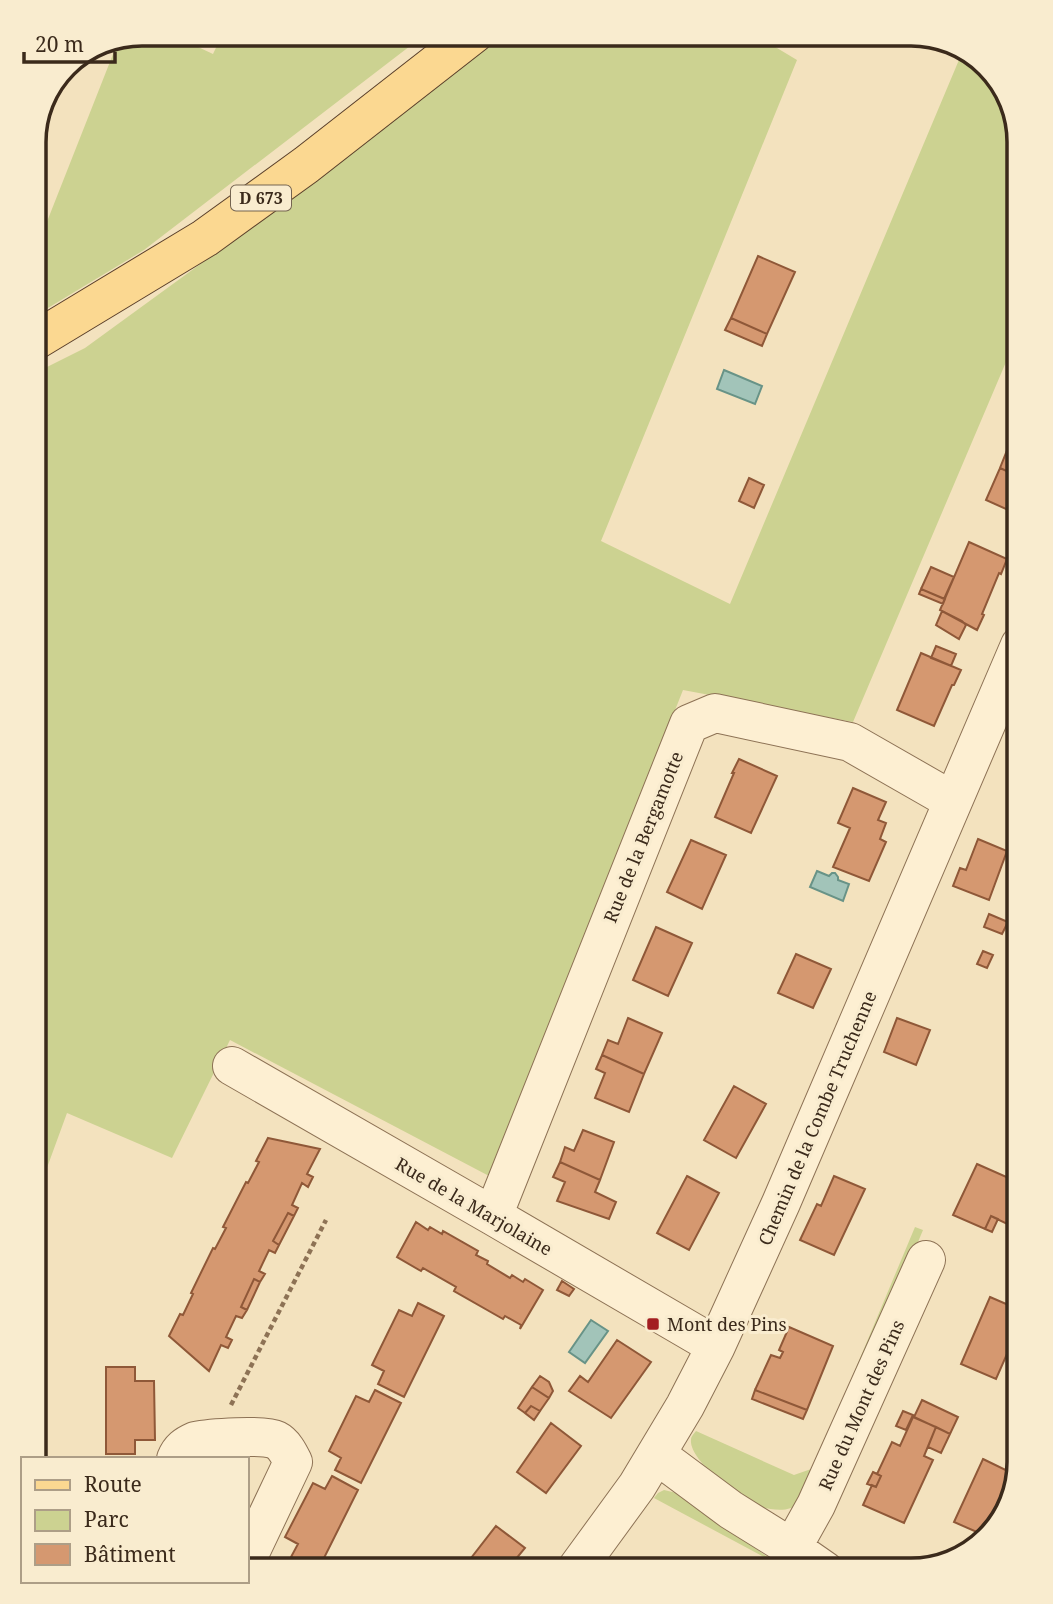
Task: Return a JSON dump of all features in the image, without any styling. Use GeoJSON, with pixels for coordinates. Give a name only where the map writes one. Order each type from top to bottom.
{"type":"FeatureCollection","features":[{"type":"Feature","properties":{"kind":"main road","name":"D 673"},"geometry":{"type":"LineString","coordinates":[[46,334],[205,238],[306,165],[459,45]]}},
{"type":"Feature","properties":{"kind":"street","name":"Chemin de la Combe Truchenne"},"geometry":{"type":"LineString","coordinates":[[592,1558],[657,1454],[716,1346],[781,1203],[1007,675]]}},
{"type":"Feature","properties":{"kind":"street","name":"Rue de la Bergamotte"},"geometry":{"type":"LineString","coordinates":[[493,1216],[688,724],[715,713],[850,742],[953,801]]}},
{"type":"Feature","properties":{"kind":"street","name":"Rue de la Marjolaine"},"geometry":{"type":"LineString","coordinates":[[232,1066],[716,1346]]}},
{"type":"Feature","properties":{"kind":"street","name":"Rue du Mont des Pins"},"geometry":{"type":"LineString","coordinates":[[792,1548],[816,1506],[926,1259]]}},
{"type":"Feature","properties":{"kind":"street"},"geometry":{"type":"LineString","coordinates":[[177,1457],[186,1444],[202,1439],[263,1437],[275,1440],[289,1454],[292,1462],[248,1557]]}},
{"type":"Feature","properties":{"kind":"street"},"geometry":{"type":"LineString","coordinates":[[657,1454],[731,1510],[806,1558]]}},
{"type":"Feature","properties":{"kind":"path"},"geometry":{"type":"LineString","coordinates":[[221,1439],[223,1420],[326,1220]]}},
{"type":"Feature","properties":{"kind":"green space"},"geometry":{"type":"Polygon","coordinates":[[[142,45],[194,45],[213,54],[217,45],[411,45],[144,250],[46,309],[46,224],[115,50],[142,45]]]}},
{"type":"Feature","properties":{"kind":"green space"},"geometry":{"type":"Polygon","coordinates":[[[487,45],[773,46],[797,60],[601,541],[730,604],[960,58],[988,83],[1000,105],[1007,129],[1007,360],[853,722],[683,690],[491,1177],[230,1040],[172,1158],[67,1113],[45,1173],[46,368],[85,348],[291,198],[487,45]]]}},
{"type":"Feature","properties":{"kind":"green space"},"geometry":{"type":"Polygon","coordinates":[[[915,1227],[923,1230],[818,1482],[798,1504],[787,1509],[768,1509],[747,1500],[706,1467],[692,1448],[692,1436],[696,1431],[794,1475],[814,1468],[915,1227]]]}},
{"type":"Feature","properties":{"kind":"green space"},"geometry":{"type":"Polygon","coordinates":[[[664,1490],[681,1494],[769,1558],[654,1498],[664,1490]]]}},
{"type":"Feature","properties":{"kind":"water"},"geometry":{"type":"Polygon","coordinates":[[[724,370],[762,386],[755,404],[717,389],[724,370]]]}},
{"type":"Feature","properties":{"kind":"water"},"geometry":{"type":"Polygon","coordinates":[[[817,871],[829,876],[835,873],[838,880],[849,884],[843,901],[810,887],[817,871]]]}},
{"type":"Feature","properties":{"kind":"water"},"geometry":{"type":"Polygon","coordinates":[[[591,1320],[608,1331],[585,1363],[569,1352],[591,1320]]]}},
{"type":"Feature","properties":{"kind":"building"},"geometry":{"type":"Polygon","coordinates":[[[758,256],[795,272],[767,334],[731,318],[758,256]]]}},
{"type":"Feature","properties":{"kind":"building"},"geometry":{"type":"Polygon","coordinates":[[[731,318],[767,334],[762,346],[725,330],[731,318]]]}},
{"type":"Feature","properties":{"kind":"building"},"geometry":{"type":"Polygon","coordinates":[[[1007,450],[1007,471],[1000,468],[1007,450]]]}},
{"type":"Feature","properties":{"kind":"building"},"geometry":{"type":"Polygon","coordinates":[[[1000,468],[1007,471],[1007,509],[986,500],[1000,468]]]}},
{"type":"Feature","properties":{"kind":"building"},"geometry":{"type":"Polygon","coordinates":[[[749,478],[764,485],[754,508],[739,501],[749,478]]]}},
{"type":"Feature","properties":{"kind":"building"},"geometry":{"type":"Polygon","coordinates":[[[969,542],[1007,559],[977,630],[940,610],[969,542]]]}},
{"type":"Feature","properties":{"kind":"building"},"geometry":{"type":"Polygon","coordinates":[[[931,567],[954,577],[944,599],[921,589],[931,567]]]}},
{"type":"Feature","properties":{"kind":"building"},"geometry":{"type":"Polygon","coordinates":[[[921,589],[945,599],[943,604],[919,594],[921,589]]]}},
{"type":"Feature","properties":{"kind":"building"},"geometry":{"type":"Polygon","coordinates":[[[942,611],[966,625],[959,639],[936,625],[942,611]]]}},
{"type":"Feature","properties":{"kind":"building"},"geometry":{"type":"Polygon","coordinates":[[[936,646],[956,654],[951,666],[931,658],[936,646]]]}},
{"type":"Feature","properties":{"kind":"building"},"geometry":{"type":"Polygon","coordinates":[[[921,653],[961,670],[934,726],[897,710],[921,653]]]}},
{"type":"Feature","properties":{"kind":"building"},"geometry":{"type":"Polygon","coordinates":[[[739,759],[777,776],[751,833],[715,817],[739,759]]]}},
{"type":"Feature","properties":{"kind":"building"},"geometry":{"type":"Polygon","coordinates":[[[853,788],[886,802],[878,820],[886,823],[880,839],[886,842],[869,881],[833,867],[850,828],[838,823],[853,788]]]}},
{"type":"Feature","properties":{"kind":"building"},"geometry":{"type":"Polygon","coordinates":[[[978,839],[1007,851],[989,900],[953,886],[960,868],[966,870],[978,839]]]}},
{"type":"Feature","properties":{"kind":"building"},"geometry":{"type":"Polygon","coordinates":[[[691,840],[726,855],[702,909],[667,892],[691,840]]]}},
{"type":"Feature","properties":{"kind":"building"},"geometry":{"type":"Polygon","coordinates":[[[989,914],[1007,922],[1002,934],[984,927],[989,914]]]}},
{"type":"Feature","properties":{"kind":"building"},"geometry":{"type":"Polygon","coordinates":[[[656,927],[692,943],[668,996],[633,980],[656,927]]]}},
{"type":"Feature","properties":{"kind":"building"},"geometry":{"type":"Polygon","coordinates":[[[983,951],[993,955],[987,968],[977,964],[983,951]]]}},
{"type":"Feature","properties":{"kind":"building"},"geometry":{"type":"Polygon","coordinates":[[[796,954],[831,969],[813,1008],[778,993],[796,954]]]}},
{"type":"Feature","properties":{"kind":"building"},"geometry":{"type":"Polygon","coordinates":[[[628,1018],[662,1033],[644,1074],[602,1055],[608,1040],[618,1044],[628,1018]]]}},
{"type":"Feature","properties":{"kind":"building"},"geometry":{"type":"Polygon","coordinates":[[[897,1018],[930,1030],[916,1065],[884,1052],[897,1018]]]}},
{"type":"Feature","properties":{"kind":"building"},"geometry":{"type":"Polygon","coordinates":[[[602,1055],[644,1074],[629,1112],[595,1098],[605,1073],[596,1069],[602,1055]]]}},
{"type":"Feature","properties":{"kind":"building"},"geometry":{"type":"Polygon","coordinates":[[[734,1086],[766,1104],[736,1158],[704,1140],[734,1086]]]}},
{"type":"Feature","properties":{"kind":"building"},"geometry":{"type":"Polygon","coordinates":[[[583,1130],[614,1142],[600,1180],[560,1162],[565,1147],[574,1151],[583,1130]]]}},
{"type":"Feature","properties":{"kind":"building"},"geometry":{"type":"Polygon","coordinates":[[[268,1138],[320,1149],[307,1174],[313,1177],[308,1187],[302,1183],[292,1205],[298,1208],[294,1216],[288,1213],[273,1241],[279,1245],[275,1253],[269,1250],[259,1271],[265,1274],[260,1282],[254,1279],[241,1307],[247,1310],[242,1318],[236,1316],[226,1337],[232,1340],[228,1348],[221,1345],[209,1371],[169,1336],[180,1314],[183,1315],[193,1294],[191,1293],[226,1228],[223,1227],[246,1182],[248,1183],[259,1162],[256,1161],[268,1138]]]}},
{"type":"Feature","properties":{"kind":"building"},"geometry":{"type":"Polygon","coordinates":[[[560,1162],[600,1180],[595,1192],[616,1202],[609,1219],[557,1201],[565,1182],[553,1177],[560,1162]]]}},
{"type":"Feature","properties":{"kind":"building"},"geometry":{"type":"Polygon","coordinates":[[[977,1164],[1007,1177],[1007,1224],[991,1216],[985,1229],[953,1215],[977,1164]]]}},
{"type":"Feature","properties":{"kind":"building"},"geometry":{"type":"Polygon","coordinates":[[[687,1176],[719,1193],[689,1250],[657,1233],[687,1176]]]}},
{"type":"Feature","properties":{"kind":"building"},"geometry":{"type":"Polygon","coordinates":[[[834,1176],[865,1189],[834,1255],[800,1240],[817,1204],[821,1206],[834,1176]]]}},
{"type":"Feature","properties":{"kind":"building"},"geometry":{"type":"Polygon","coordinates":[[[288,1213],[294,1216],[279,1245],[273,1241],[288,1213]]]}},
{"type":"Feature","properties":{"kind":"building"},"geometry":{"type":"Polygon","coordinates":[[[991,1216],[998,1219],[992,1232],[985,1229],[991,1216]]]}},
{"type":"Feature","properties":{"kind":"building"},"geometry":{"type":"Polygon","coordinates":[[[416,1222],[428,1230],[430,1227],[442,1234],[443,1231],[478,1251],[476,1255],[510,1278],[512,1275],[523,1282],[525,1279],[543,1290],[520,1329],[521,1325],[505,1316],[503,1319],[454,1291],[456,1287],[397,1257],[416,1222]]]}},
{"type":"Feature","properties":{"kind":"building"},"geometry":{"type":"Polygon","coordinates":[[[254,1279],[260,1282],[247,1310],[241,1307],[254,1279]]]}},
{"type":"Feature","properties":{"kind":"building"},"geometry":{"type":"Polygon","coordinates":[[[562,1281],[574,1289],[569,1296],[557,1290],[562,1281]]]}},
{"type":"Feature","properties":{"kind":"building"},"geometry":{"type":"Polygon","coordinates":[[[990,1297],[1007,1304],[1007,1354],[996,1379],[961,1364],[990,1297]]]}},
{"type":"Feature","properties":{"kind":"building"},"geometry":{"type":"Polygon","coordinates":[[[418,1303],[444,1316],[404,1397],[378,1384],[384,1371],[372,1365],[399,1310],[412,1316],[418,1303]]]}},
{"type":"Feature","properties":{"kind":"building"},"geometry":{"type":"Polygon","coordinates":[[[789,1327],[833,1346],[807,1410],[755,1390],[771,1355],[780,1358],[783,1352],[779,1350],[789,1327]]]}},
{"type":"Feature","properties":{"kind":"building"},"geometry":{"type":"Polygon","coordinates":[[[617,1340],[651,1362],[611,1418],[569,1391],[580,1376],[588,1382],[617,1340]]]}},
{"type":"Feature","properties":{"kind":"building"},"geometry":{"type":"Polygon","coordinates":[[[106,1367],[135,1367],[135,1381],[154,1381],[155,1440],[135,1440],[135,1454],[106,1454],[106,1367]]]}},
{"type":"Feature","properties":{"kind":"building"},"geometry":{"type":"Polygon","coordinates":[[[540,1376],[549,1382],[553,1391],[549,1398],[532,1387],[540,1376]]]}},
{"type":"Feature","properties":{"kind":"building"},"geometry":{"type":"Polygon","coordinates":[[[532,1387],[549,1398],[540,1411],[531,1406],[525,1413],[518,1408],[532,1387]]]}},
{"type":"Feature","properties":{"kind":"building"},"geometry":{"type":"Polygon","coordinates":[[[375,1390],[401,1403],[361,1483],[335,1470],[341,1458],[329,1451],[356,1396],[369,1402],[375,1390]]]}},
{"type":"Feature","properties":{"kind":"building"},"geometry":{"type":"Polygon","coordinates":[[[755,1390],[807,1410],[803,1419],[752,1399],[755,1390]]]}},
{"type":"Feature","properties":{"kind":"building"},"geometry":{"type":"Polygon","coordinates":[[[922,1400],[958,1417],[950,1434],[914,1417],[922,1400]]]}},
{"type":"Feature","properties":{"kind":"building"},"geometry":{"type":"Polygon","coordinates":[[[531,1406],[540,1411],[534,1420],[525,1413],[531,1406]]]}},
{"type":"Feature","properties":{"kind":"building"},"geometry":{"type":"Polygon","coordinates":[[[903,1411],[913,1415],[906,1430],[896,1426],[903,1411]]]}},
{"type":"Feature","properties":{"kind":"building"},"geometry":{"type":"Polygon","coordinates":[[[913,1417],[936,1427],[924,1456],[933,1460],[904,1523],[863,1505],[872,1485],[876,1487],[881,1476],[877,1474],[892,1442],[900,1446],[913,1417]]]}},
{"type":"Feature","properties":{"kind":"building"},"geometry":{"type":"Polygon","coordinates":[[[551,1423],[581,1446],[546,1493],[517,1472],[551,1423]]]}},
{"type":"Feature","properties":{"kind":"building"},"geometry":{"type":"Polygon","coordinates":[[[936,1427],[950,1434],[941,1453],[928,1447],[936,1427]]]}},
{"type":"Feature","properties":{"kind":"building"},"geometry":{"type":"Polygon","coordinates":[[[983,1459],[1007,1471],[995,1510],[977,1532],[954,1522],[983,1459]]]}},
{"type":"Feature","properties":{"kind":"building"},"geometry":{"type":"Polygon","coordinates":[[[873,1472],[881,1476],[876,1487],[867,1484],[873,1472]]]}},
{"type":"Feature","properties":{"kind":"building"},"geometry":{"type":"Polygon","coordinates":[[[332,1476],[358,1490],[324,1558],[293,1558],[291,1557],[298,1544],[285,1537],[313,1483],[325,1489],[332,1476]]]}},
{"type":"Feature","properties":{"kind":"building"},"geometry":{"type":"Polygon","coordinates":[[[496,1526],[525,1548],[517,1558],[471,1558],[496,1526]]]}},
{"type":"Feature","properties":{"kind":"place","name":"Mont des Pins"},"geometry":{"type":"Point","coordinates":[653,1324]}}]}
